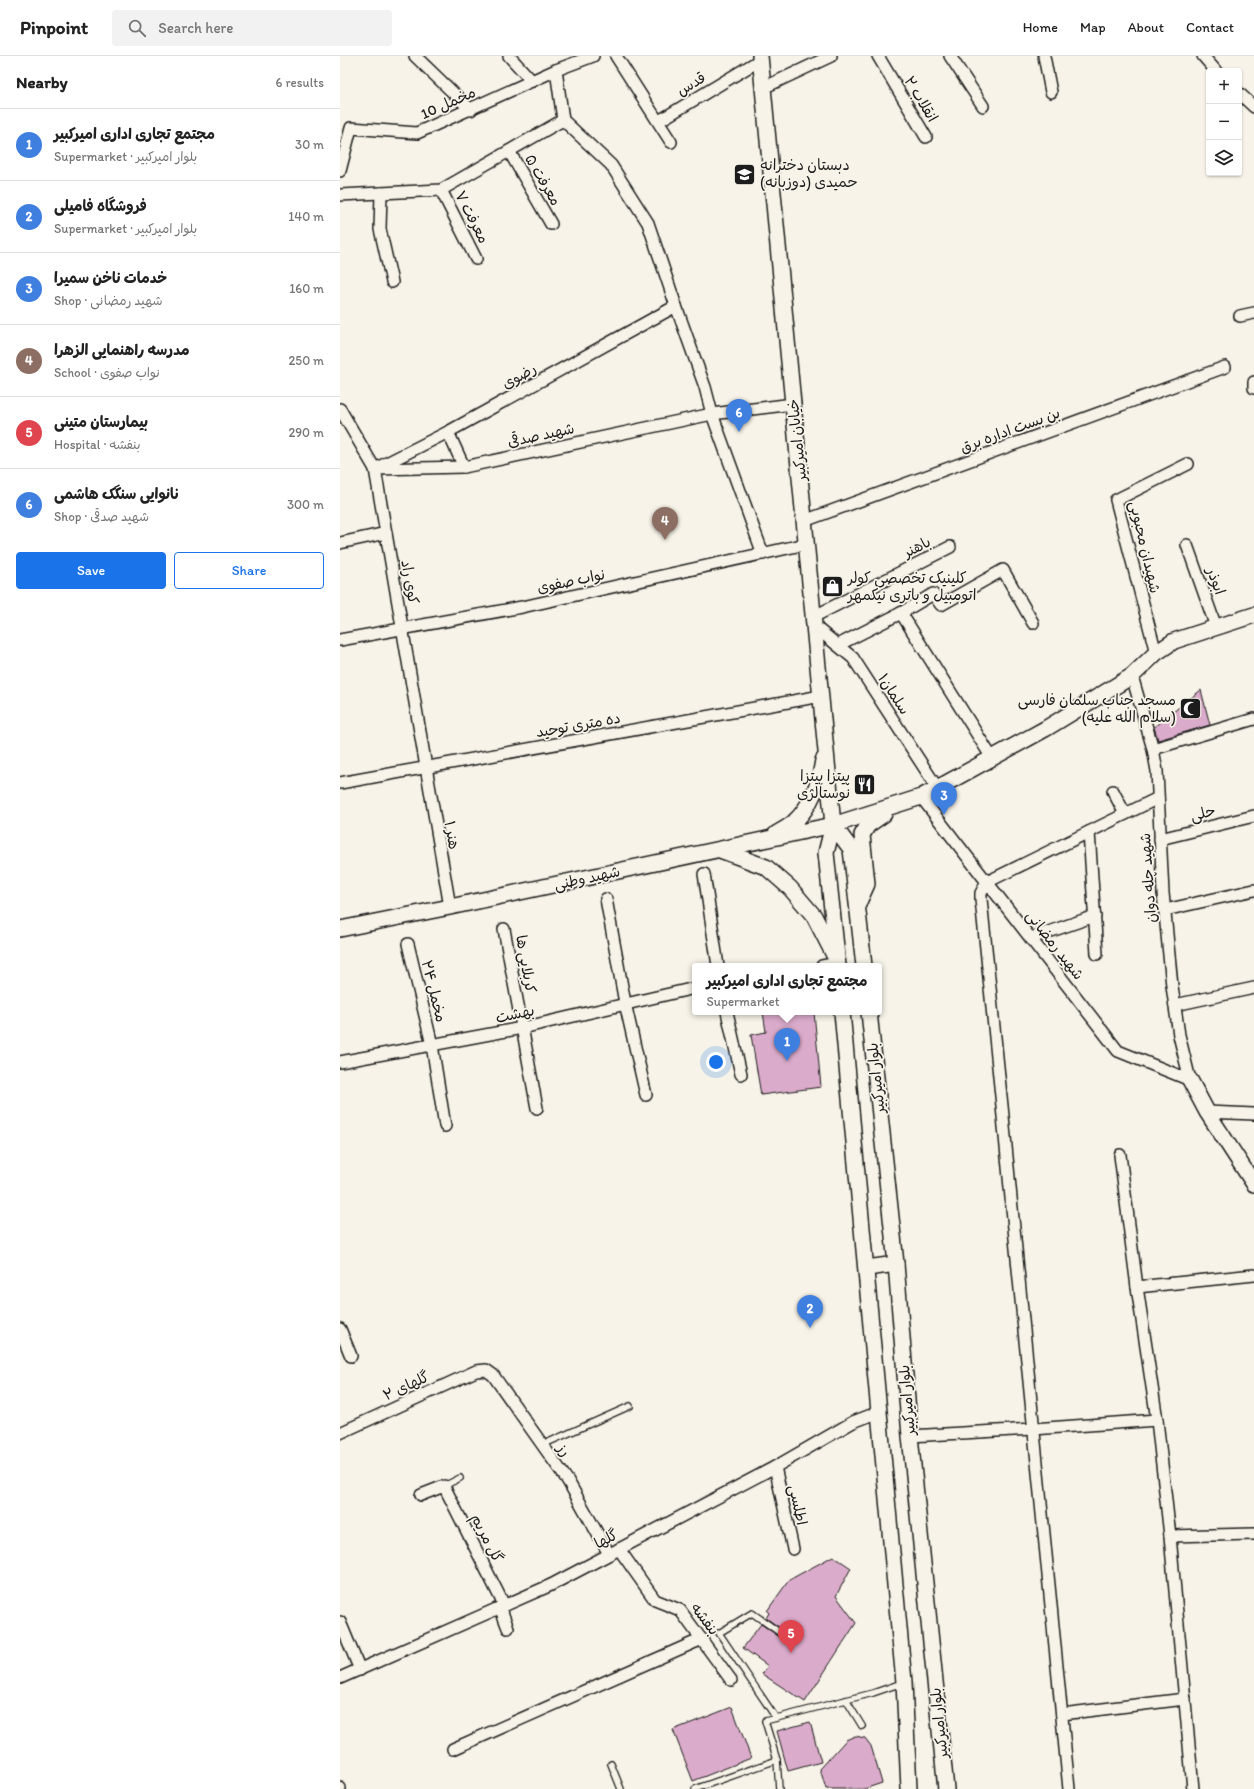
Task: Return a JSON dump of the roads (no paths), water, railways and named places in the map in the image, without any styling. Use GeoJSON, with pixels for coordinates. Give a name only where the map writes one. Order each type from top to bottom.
{"type":"FeatureCollection","features":[{"type":"Feature","properties":{"kind":"main road","name":"خیابان امیرکبیر"},"geometry":{"type":"LineString","coordinates":[[760,58],[825,745],[834,825]]}},
{"type":"Feature","properties":{"kind":"main road","name":"شهید وطنی"},"geometry":{"type":"LineString","coordinates":[[340,928],[450,907],[769,840],[834,825],[921,797],[1045,729],[1132,676],[1156,653],[1174,641],[1254,615]]}},
{"type":"Feature","properties":{"kind":"main road"},"geometry":{"type":"LineString","coordinates":[[769,840],[795,822],[810,801],[822,769],[825,745]]}},
{"type":"Feature","properties":{"kind":"main road"},"geometry":{"type":"LineString","coordinates":[[858,905],[867,884],[862,835],[868,825],[893,806]]}},
{"type":"Feature","properties":{"kind":"main road"},"geometry":{"type":"LineString","coordinates":[[834,825],[851,849],[864,963]]}},
{"type":"Feature","properties":{"kind":"main road"},"geometry":{"type":"LineString","coordinates":[[834,825],[826,854],[838,963]]}},
{"type":"Feature","properties":{"kind":"main road"},"geometry":{"type":"LineString","coordinates":[[720,850],[766,868],[790,888],[814,916],[837,963]]}},
{"type":"Feature","properties":{"kind":"main road","name":"بلوار امیرکبیر"},"geometry":{"type":"LineString","coordinates":[[842,1015],[867,1268],[904,1682],[909,1789]]}},
{"type":"Feature","properties":{"kind":"main road","name":"بلوار امیرکبیر"},"geometry":{"type":"LineString","coordinates":[[869,1015],[896,1264],[910,1436],[946,1789]]}},
{"type":"Feature","properties":{"kind":"main road"},"geometry":{"type":"LineString","coordinates":[[1190,1080],[1207,1112],[1254,1184]]}},
{"type":"Feature","properties":{"kind":"main road"},"geometry":{"type":"LineString","coordinates":[[867,1268],[896,1264]]}},
{"type":"Feature","properties":{"kind":"street"},"geometry":{"type":"LineString","coordinates":[[415,56],[471,110]]}},
{"type":"Feature","properties":{"kind":"street"},"geometry":{"type":"LineString","coordinates":[[509,56],[532,81]]}},
{"type":"Feature","properties":{"kind":"street","name":"مخمل 10"},"geometry":{"type":"LineString","coordinates":[[340,171],[351,128],[417,133],[471,110],[581,58],[593,56]]}},
{"type":"Feature","properties":{"kind":"street"},"geometry":{"type":"LineString","coordinates":[[616,56],[671,142]]}},
{"type":"Feature","properties":{"kind":"street"},"geometry":{"type":"LineString","coordinates":[[763,88],[831,56]]}},
{"type":"Feature","properties":{"kind":"street","name":"انقلاب ۲"},"geometry":{"type":"LineString","coordinates":[[878,56],[926,137]]}},
{"type":"Feature","properties":{"kind":"street"},"geometry":{"type":"LineString","coordinates":[[950,56],[983,106]]}},
{"type":"Feature","properties":{"kind":"street"},"geometry":{"type":"LineString","coordinates":[[1044,56],[1051,92]]}},
{"type":"Feature","properties":{"kind":"street"},"geometry":{"type":"LineString","coordinates":[[1203,56],[1213,68]]}},
{"type":"Feature","properties":{"kind":"street","name":"قدس"},"geometry":{"type":"LineString","coordinates":[[659,122],[760,58]]}},
{"type":"Feature","properties":{"kind":"street"},"geometry":{"type":"LineString","coordinates":[[556,70],[563,120],[611,165],[648,223],[676,306],[706,387],[712,414],[763,554]]}},
{"type":"Feature","properties":{"kind":"street"},"geometry":{"type":"LineString","coordinates":[[1242,96],[1254,107]]}},
{"type":"Feature","properties":{"kind":"street"},"geometry":{"type":"LineString","coordinates":[[340,195],[441,190],[563,120]]}},
{"type":"Feature","properties":{"kind":"street","name":"معرفت ۵"},"geometry":{"type":"LineString","coordinates":[[509,151],[551,224]]}},
{"type":"Feature","properties":{"kind":"street","name":"معرفت ۷"},"geometry":{"type":"LineString","coordinates":[[441,190],[476,259]]}},
{"type":"Feature","properties":{"kind":"street"},"geometry":{"type":"LineString","coordinates":[[381,193],[380,229],[392,282]]}},
{"type":"Feature","properties":{"kind":"street","name":"رضوی"},"geometry":{"type":"LineString","coordinates":[[375,469],[448,432],[676,306]]}},
{"type":"Feature","properties":{"kind":"street"},"geometry":{"type":"LineString","coordinates":[[1240,316],[1254,313]]}},
{"type":"Feature","properties":{"kind":"street","name":"بن بست اداره برق"},"geometry":{"type":"LineString","coordinates":[[804,521],[1225,367]]}},
{"type":"Feature","properties":{"kind":"street"},"geometry":{"type":"LineString","coordinates":[[1254,382],[1254,388]]}},
{"type":"Feature","properties":{"kind":"street","name":"شهید صدقی"},"geometry":{"type":"LineString","coordinates":[[375,469],[464,467],[712,414],[793,404]]}},
{"type":"Feature","properties":{"kind":"street","name":"کوی راد"},"geometry":{"type":"LineString","coordinates":[[340,409],[375,469],[426,768]]}},
{"type":"Feature","properties":{"kind":"street"},"geometry":{"type":"LineString","coordinates":[[448,432],[464,467]]}},
{"type":"Feature","properties":{"kind":"street","name":"شهیدان محبوبی"},"geometry":{"type":"LineString","coordinates":[[1156,653],[1116,500],[1188,464]]}},
{"type":"Feature","properties":{"kind":"street"},"geometry":{"type":"LineString","coordinates":[[340,543],[386,533]]}},
{"type":"Feature","properties":{"kind":"street","name":"نواب صفوی"},"geometry":{"type":"LineString","coordinates":[[340,640],[522,607],[806,544]]}},
{"type":"Feature","properties":{"kind":"street","name":"ابوذر"},"geometry":{"type":"LineString","coordinates":[[1187,545],[1216,627]]}},
{"type":"Feature","properties":{"kind":"street","name":"باهنر"},"geometry":{"type":"LineString","coordinates":[[814,622],[950,547]]}},
{"type":"Feature","properties":{"kind":"street"},"geometry":{"type":"LineString","coordinates":[[838,645],[901,613],[933,594],[941,605],[1003,570],[1033,623]]}},
{"type":"Feature","properties":{"kind":"street"},"geometry":{"type":"LineString","coordinates":[[901,613],[992,758]]}},
{"type":"Feature","properties":{"kind":"street","name":"سلمان۱"},"geometry":{"type":"LineString","coordinates":[[814,622],[853,658],[938,789]]}},
{"type":"Feature","properties":{"kind":"street","name":"شهید چله دوان"},"geometry":{"type":"LineString","coordinates":[[1132,676],[1153,748],[1157,771],[1165,910],[1175,1005],[1179,1035],[1190,1080]]}},
{"type":"Feature","properties":{"kind":"street","name":"ده متری توحید"},"geometry":{"type":"LineString","coordinates":[[340,783],[821,696]]}},
{"type":"Feature","properties":{"kind":"street"},"geometry":{"type":"LineString","coordinates":[[1153,748],[1254,719]]}},
{"type":"Feature","properties":{"kind":"street","name":"هنر ۱"},"geometry":{"type":"LineString","coordinates":[[426,768],[450,907]]}},
{"type":"Feature","properties":{"kind":"street"},"geometry":{"type":"LineString","coordinates":[[1113,791],[1125,814]]}},
{"type":"Feature","properties":{"kind":"street","name":"شهید رمضانی"},"geometry":{"type":"LineString","coordinates":[[921,797],[1118,1051],[1190,1080]]}},
{"type":"Feature","properties":{"kind":"street"},"geometry":{"type":"LineString","coordinates":[[1069,1789],[981,893],[987,882],[1158,798]]}},
{"type":"Feature","properties":{"kind":"street","name":"حلی"},"geometry":{"type":"LineString","coordinates":[[1160,839],[1254,816]]}},
{"type":"Feature","properties":{"kind":"street"},"geometry":{"type":"LineString","coordinates":[[1089,832],[1097,954]]}},
{"type":"Feature","properties":{"kind":"street"},"geometry":{"type":"LineString","coordinates":[[704,874],[718,963]]}},
{"type":"Feature","properties":{"kind":"street"},"geometry":{"type":"LineString","coordinates":[[1165,910],[1254,890]]}},
{"type":"Feature","properties":{"kind":"street"},"geometry":{"type":"LineString","coordinates":[[606,899],[625,1003],[646,1095]]}},
{"type":"Feature","properties":{"kind":"street"},"geometry":{"type":"LineString","coordinates":[[1031,938],[1094,916]]}},
{"type":"Feature","properties":{"kind":"street","name":"کربلایی ها"},"geometry":{"type":"LineString","coordinates":[[504,929],[537,1108]]}},
{"type":"Feature","properties":{"kind":"street","name":"مخمل ۲۴"},"geometry":{"type":"LineString","coordinates":[[408,944],[432,1045],[445,1126]]}},
{"type":"Feature","properties":{"kind":"street"},"geometry":{"type":"LineString","coordinates":[[1175,1005],[1254,988]]}},
{"type":"Feature","properties":{"kind":"street","name":"بهشت"},"geometry":{"type":"LineString","coordinates":[[340,1062],[522,1028],[692,989]]}},
{"type":"Feature","properties":{"kind":"street"},"geometry":{"type":"LineString","coordinates":[[728,1015],[741,1074]]}},
{"type":"Feature","properties":{"kind":"street"},"geometry":{"type":"LineString","coordinates":[[1207,1112],[1254,1114]]}},
{"type":"Feature","properties":{"kind":"street"},"geometry":{"type":"LineString","coordinates":[[1120,1155],[1137,1287],[1157,1420],[1170,1536],[1193,1789]]}},
{"type":"Feature","properties":{"kind":"street"},"geometry":{"type":"LineString","coordinates":[[1137,1287],[1254,1275]]}},
{"type":"Feature","properties":{"kind":"street"},"geometry":{"type":"LineString","coordinates":[[340,1329],[351,1356]]}},
{"type":"Feature","properties":{"kind":"street","name":"گلهای ۲"},"geometry":{"type":"LineString","coordinates":[[340,1433],[476,1371],[486,1370]]}},
{"type":"Feature","properties":{"kind":"street","name":"رز"},"geometry":{"type":"LineString","coordinates":[[486,1370],[493,1375],[568,1481],[614,1551]]}},
{"type":"Feature","properties":{"kind":"street","name":"گلها"},"geometry":{"type":"LineString","coordinates":[[340,1678],[551,1585],[774,1467],[853,1422],[879,1412]]}},
{"type":"Feature","properties":{"kind":"street"},"geometry":{"type":"LineString","coordinates":[[910,1436],[1033,1430],[1157,1420]]}},
{"type":"Feature","properties":{"kind":"street","name":"اطلسی"},"geometry":{"type":"LineString","coordinates":[[774,1467],[793,1549]]}},
{"type":"Feature","properties":{"kind":"street"},"geometry":{"type":"LineString","coordinates":[[421,1495],[444,1486]]}},
{"type":"Feature","properties":{"kind":"street","name":"گل مریم"},"geometry":{"type":"LineString","coordinates":[[444,1486],[502,1606],[508,1628]]}},
{"type":"Feature","properties":{"kind":"street"},"geometry":{"type":"LineString","coordinates":[[1170,1536],[1254,1534]]}},
{"type":"Feature","properties":{"kind":"street","name":"بنفشه"},"geometry":{"type":"LineString","coordinates":[[614,1551],[655,1600],[680,1610],[731,1680]]}},
{"type":"Feature","properties":{"kind":"street"},"geometry":{"type":"LineString","coordinates":[[340,1622],[360,1670]]}},
{"type":"Feature","properties":{"kind":"street"},"geometry":{"type":"LineString","coordinates":[[453,1749],[702,1639]]}},
{"type":"Feature","properties":{"kind":"street"},"geometry":{"type":"LineString","coordinates":[[1062,1714],[1185,1699]]}},
{"type":"Feature","properties":{"kind":"lane"},"geometry":{"type":"LineString","coordinates":[[542,1446],[630,1406]]}},
{"type":"Feature","properties":{"kind":"lane"},"geometry":{"type":"LineString","coordinates":[[444,1486],[460,1478]]}},
{"type":"Feature","properties":{"kind":"lane"},"geometry":{"type":"LineString","coordinates":[[776,1718],[719,1633],[752,1613],[789,1640]]}},
{"type":"Feature","properties":{"kind":"lane"},"geometry":{"type":"LineString","coordinates":[[780,1789],[777,1760],[765,1722],[846,1700],[904,1682]]}},
{"type":"Feature","properties":{"kind":"lane"},"geometry":{"type":"LineString","coordinates":[[846,1700],[862,1726]]}},
{"type":"Feature","properties":{"kind":"lane"},"geometry":{"type":"LineString","coordinates":[[695,1789],[777,1760]]}},
{"type":"Feature","properties":{"kind":"lane"},"geometry":{"type":"LineString","coordinates":[[611,1764],[621,1789]]}},
{"type":"Feature","properties":{"kind":"place","name":"دبستان دخترانه حمیدی (دوزبانه)"},"geometry":{"type":"Point","coordinates":[744,174]}},
{"type":"Feature","properties":{"kind":"place","name":"نانوایی سنگک هاشمی"},"geometry":{"type":"Point","coordinates":[739,432]}},
{"type":"Feature","properties":{"kind":"place","name":"مدرسه راهنمایی الزهرا"},"geometry":{"type":"Point","coordinates":[665,540]}},
{"type":"Feature","properties":{"kind":"place","name":"کلینیک تخصصی کولر اتومبیل و باتری نیکمهر"},"geometry":{"type":"Point","coordinates":[833,587]}},
{"type":"Feature","properties":{"kind":"place","name":"مسجد جناب سلمان فارسی (سلام الله علیه)"},"geometry":{"type":"Point","coordinates":[1191,709]}},
{"type":"Feature","properties":{"kind":"place","name":"پیتزا پیتزا نوستالژی"},"geometry":{"type":"Point","coordinates":[865,785]}},
{"type":"Feature","properties":{"kind":"place","name":"خدمات ناخن سمیرا"},"geometry":{"type":"Point","coordinates":[944,815]}},
{"type":"Feature","properties":{"kind":"place","name":"مجتمع تجاری اداری امیرکبیر"},"geometry":{"type":"Point","coordinates":[787,1061]}},
{"type":"Feature","properties":{"kind":"place","name":"فروشگاه فامیلی"},"geometry":{"type":"Point","coordinates":[810,1328]}},
{"type":"Feature","properties":{"kind":"place","name":"بیمارستان متینی"},"geometry":{"type":"Point","coordinates":[791,1653]}}]}
